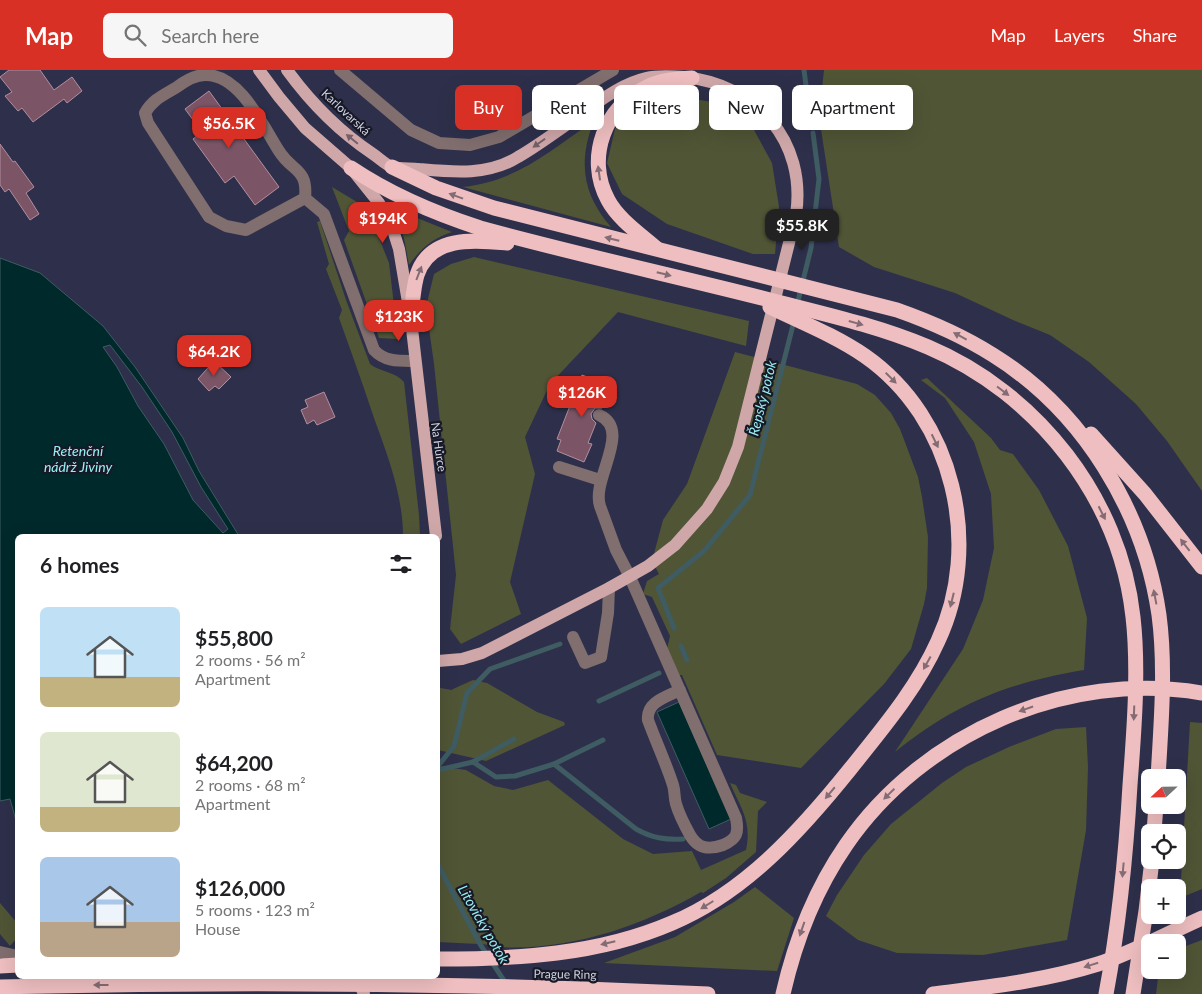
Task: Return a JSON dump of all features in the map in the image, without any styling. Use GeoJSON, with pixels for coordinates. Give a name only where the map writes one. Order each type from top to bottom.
{"type":"FeatureCollection","features":[{"type":"Feature","properties":{"kind":"highway"},"geometry":{"type":"LineString","coordinates":[[660,251],[623,219],[609,202],[598,172],[599,152],[607,125],[615,111],[628,98],[648,86],[660,82],[692,78]]}},
{"type":"Feature","properties":{"kind":"highway"},"geometry":{"type":"LineString","coordinates":[[392,167],[436,188],[475,202],[565,228],[815,288],[897,310],[938,325],[995,356],[1082,425],[1121,466],[1202,567]]}},
{"type":"Feature","properties":{"kind":"highway"},"geometry":{"type":"LineString","coordinates":[[351,168],[386,190],[424,208],[480,228],[744,294],[807,317],[910,340],[948,356],[990,381],[1028,412],[1061,447],[1085,480],[1108,523],[1127,581],[1133,616],[1135,646],[1132,760],[1128,821],[1118,918],[1106,994]]}},
{"type":"Feature","properties":{"kind":"highway"},"geometry":{"type":"LineString","coordinates":[[411,320],[419,269],[441,247],[455,242],[477,240],[549,246]]}},
{"type":"Feature","properties":{"kind":"highway"},"geometry":{"type":"LineString","coordinates":[[440,958],[486,959],[535,956],[582,949],[623,940],[673,923],[692,913],[747,877],[772,856],[801,827],[830,794],[908,694],[930,658],[947,619],[957,579],[959,558],[958,516],[949,475],[942,454],[922,417],[910,400],[881,369],[807,317]]}},
{"type":"Feature","properties":{"kind":"highway"},"geometry":{"type":"LineString","coordinates":[[1043,394],[1073,425],[1098,458],[1129,513],[1144,553],[1155,594],[1162,645],[1158,769]]}},
{"type":"Feature","properties":{"kind":"highway"},"geometry":{"type":"LineString","coordinates":[[783,994],[792,958],[806,919],[824,880],[858,828],[886,797],[917,769],[969,734],[1007,716],[1048,702],[1073,696],[1130,689],[1202,693]]}},
{"type":"Feature","properties":{"kind":"highway"},"geometry":{"type":"LineString","coordinates":[[1133,994],[1151,869]]}},
{"type":"Feature","properties":{"kind":"highway"},"geometry":{"type":"LineString","coordinates":[[933,994],[1013,983],[1083,968],[1114,958],[1201,918]]}},
{"type":"Feature","properties":{"kind":"highway"},"geometry":{"type":"LineString","coordinates":[[0,966],[15,965]]}},
{"type":"Feature","properties":{"kind":"highway","name":"Prague Ring"},"geometry":{"type":"LineString","coordinates":[[0,987],[238,984],[411,985],[708,994]]}},
{"type":"Feature","properties":{"kind":"main road"},"geometry":{"type":"LineString","coordinates":[[260,70],[278,98],[305,128],[351,168],[379,203],[393,230],[399,249],[411,320]]}},
{"type":"Feature","properties":{"kind":"main road","name":"Karlovarská"},"geometry":{"type":"LineString","coordinates":[[287,70],[320,110],[334,123],[364,148],[392,167]]}},
{"type":"Feature","properties":{"kind":"main road"},"geometry":{"type":"LineString","coordinates":[[392,167],[459,172],[499,166],[524,153],[601,100],[628,84],[648,77],[658,76],[692,78],[715,82],[737,92],[758,107],[774,124],[786,142],[798,186],[798,206],[746,420],[732,465],[716,496],[688,532],[662,556],[630,577],[482,653],[462,659],[440,661]]}},
{"type":"Feature","properties":{"kind":"main road","name":"Na Hůrce"},"geometry":{"type":"LineString","coordinates":[[411,320],[436,534]]}},
{"type":"Feature","properties":{"kind":"main road"},"geometry":{"type":"LineString","coordinates":[[357,979],[364,994]]}},
{"type":"Feature","properties":{"kind":"lane"},"geometry":{"type":"LineString","coordinates":[[340,70],[410,130],[439,143],[470,145],[499,137],[613,70]]}},
{"type":"Feature","properties":{"kind":"lane"},"geometry":{"type":"LineString","coordinates":[[205,75],[226,80],[241,93],[282,156],[300,172],[306,186],[305,198],[246,230],[226,226],[209,217],[148,123],[145,112],[150,103],[190,79],[205,75]]}},
{"type":"Feature","properties":{"kind":"lane"},"geometry":{"type":"LineString","coordinates":[[305,198],[324,214],[374,350],[380,357],[387,360],[415,361]]}},
{"type":"Feature","properties":{"kind":"lane"},"geometry":{"type":"LineString","coordinates":[[599,415],[610,422],[613,430],[612,447],[600,480],[598,502],[616,550],[630,577],[680,690],[736,818],[738,827],[732,841],[713,849],[704,848],[697,844],[690,836],[676,803],[674,786],[648,720],[647,713],[653,704],[680,690]]}},
{"type":"Feature","properties":{"kind":"lane"},"geometry":{"type":"LineString","coordinates":[[559,467],[600,480]]}},
{"type":"Feature","properties":{"kind":"lane"},"geometry":{"type":"LineString","coordinates":[[573,637],[585,663],[601,657],[608,613],[609,588]]}},
{"type":"Feature","properties":{"kind":"lane"},"geometry":{"type":"LineString","coordinates":[[0,952],[15,955]]}},
{"type":"Feature","properties":{"kind":"shaded area"},"geometry":{"type":"Polygon","coordinates":[[[824,70],[1202,70],[1202,491],[1167,441],[1136,404],[1089,362],[1050,335],[955,293],[874,267],[839,247],[821,130],[913,130],[913,85],[822,85],[824,70]]]}},
{"type":"Feature","properties":{"kind":"shaded area"},"geometry":{"type":"Polygon","coordinates":[[[699,100],[709,102],[709,130],[754,130],[772,163],[779,207],[775,254],[753,254],[667,224],[622,194],[607,163],[615,130],[699,130],[699,100]]]}},
{"type":"Feature","properties":{"kind":"shaded area"},"geometry":{"type":"Polygon","coordinates":[[[581,130],[591,130],[586,152],[586,178],[594,203],[611,227],[463,187],[500,179],[531,164],[581,130]]]}},
{"type":"Feature","properties":{"kind":"shaded area"},"geometry":{"type":"Polygon","coordinates":[[[332,187],[367,208],[389,263],[398,339],[379,338],[344,240],[349,231],[332,187]]]}},
{"type":"Feature","properties":{"kind":"shaded area"},"geometry":{"type":"Polygon","coordinates":[[[392,208],[452,232],[439,237],[427,245],[409,265],[404,238],[392,208]]]}},
{"type":"Feature","properties":{"kind":"shaded area"},"geometry":{"type":"Polygon","coordinates":[[[320,221],[346,300],[370,364],[397,376],[404,382],[420,534],[403,534],[398,491],[394,476],[339,318],[342,310],[326,269],[329,264],[317,222],[320,221]]]}},
{"type":"Feature","properties":{"kind":"shaded area"},"geometry":{"type":"Polygon","coordinates":[[[474,257],[749,321],[746,346],[618,312],[550,384],[525,437],[535,474],[510,582],[521,614],[461,644],[450,629],[456,575],[434,364],[426,307],[434,274],[451,264],[474,257]]]}},
{"type":"Feature","properties":{"kind":"shaded area"},"geometry":{"type":"Polygon","coordinates":[[[735,352],[857,384],[875,395],[891,413],[900,429],[918,477],[922,497],[928,537],[927,588],[911,649],[884,684],[801,768],[717,755],[682,675],[679,675],[667,649],[670,636],[652,597],[643,594],[647,581],[659,574],[652,561],[663,520],[687,484],[735,352]]]}},
{"type":"Feature","properties":{"kind":"shaded area"},"geometry":{"type":"Polygon","coordinates":[[[927,378],[991,438],[1000,450],[1013,454],[1039,490],[1068,546],[1087,618],[1084,670],[1031,681],[984,697],[939,720],[895,752],[963,649],[983,600],[994,548],[991,494],[974,442],[945,398],[921,380],[927,378]]]}},
{"type":"Feature","properties":{"kind":"shaded area"},"geometry":{"type":"Polygon","coordinates":[[[473,680],[487,683],[537,712],[564,722],[565,725],[486,761],[440,750],[440,688],[453,689],[473,680]]]}},
{"type":"Feature","properties":{"kind":"shaded area"},"geometry":{"type":"Polygon","coordinates":[[[1190,722],[1202,723],[1202,889],[1186,896],[1186,879],[1181,879],[1182,869],[1186,869],[1186,824],[1184,824],[1190,722]]]}},
{"type":"Feature","properties":{"kind":"shaded area"},"geometry":{"type":"Polygon","coordinates":[[[1086,727],[1088,767],[1086,830],[1067,940],[983,955],[897,953],[858,940],[826,916],[837,895],[864,855],[891,824],[942,783],[966,767],[1009,747],[1056,729],[1086,727]]]}},
{"type":"Feature","properties":{"kind":"shaded area"},"geometry":{"type":"Polygon","coordinates":[[[440,766],[466,770],[494,786],[513,790],[548,780],[623,839],[653,854],[692,851],[701,870],[746,850],[748,831],[744,815],[730,783],[736,785],[740,793],[767,802],[758,811],[756,852],[726,878],[703,893],[701,892],[678,905],[629,926],[577,941],[525,947],[498,947],[482,944],[440,942],[440,766]]]}},
{"type":"Feature","properties":{"kind":"shaded area"},"geometry":{"type":"Polygon","coordinates":[[[755,887],[794,918],[777,971],[604,963],[675,937],[734,902],[755,887]]]}},
{"type":"Feature","properties":{"kind":"shaded area"},"geometry":{"type":"Polygon","coordinates":[[[0,903],[15,921],[15,940],[10,946],[0,934],[0,903]]]}},
{"type":"Feature","properties":{"kind":"shaded area"},"geometry":{"type":"Polygon","coordinates":[[[1202,940],[1202,994],[1156,994],[1158,979],[1186,979],[1186,946],[1202,940]]]}},
{"type":"Feature","properties":{"kind":"water","name":"Retenční nádrž Jiviny"},"geometry":{"type":"Polygon","coordinates":[[[0,258],[40,273],[103,326],[135,367],[183,438],[199,471],[238,534],[15,534],[15,817],[10,799],[0,801],[0,258]],[[110,345],[103,347],[117,367],[138,406],[164,444],[193,500],[223,533],[228,529],[201,487],[172,432],[142,387],[110,345]]]}},
{"type":"Feature","properties":{"kind":"water"},"geometry":{"type":"Polygon","coordinates":[[[679,702],[731,819],[709,829],[657,712],[679,702]]]}},
{"type":"Feature","properties":{"kind":"building"},"geometry":{"type":"Polygon","coordinates":[[[9,70],[40,70],[54,90],[72,77],[82,91],[67,103],[64,99],[33,122],[22,108],[18,111],[5,96],[12,92],[0,77],[9,70]]]}},
{"type":"Feature","properties":{"kind":"building"},"geometry":{"type":"Polygon","coordinates":[[[209,91],[279,187],[255,205],[234,176],[225,183],[193,139],[202,132],[185,109],[209,91]]]}},
{"type":"Feature","properties":{"kind":"building"},"geometry":{"type":"Polygon","coordinates":[[[0,144],[34,187],[26,193],[39,214],[30,220],[9,189],[5,192],[0,185],[0,144]]]}},
{"type":"Feature","properties":{"kind":"building"},"geometry":{"type":"Polygon","coordinates":[[[214,361],[231,377],[219,389],[215,386],[209,391],[198,379],[214,361]]]}},
{"type":"Feature","properties":{"kind":"building"},"geometry":{"type":"Polygon","coordinates":[[[582,375],[610,386],[602,408],[595,408],[591,414],[592,419],[596,423],[588,443],[592,444],[584,462],[557,451],[561,440],[557,439],[582,375]]]}},
{"type":"Feature","properties":{"kind":"building"},"geometry":{"type":"Polygon","coordinates":[[[324,392],[335,417],[317,425],[314,420],[307,424],[301,410],[308,407],[305,400],[324,392]]]}},
{"type":"Feature","properties":{"kind":"waterway","name":"Řepský potok"},"geometry":{"type":"LineString","coordinates":[[804,70],[806,85]]}},
{"type":"Feature","properties":{"kind":"waterway","name":"Řepský potok"},"geometry":{"type":"LineString","coordinates":[[797,305],[811,248],[819,179],[813,133]]}},
{"type":"Feature","properties":{"kind":"waterway","name":"Řepský potok"},"geometry":{"type":"LineString","coordinates":[[674,628],[658,588],[704,551],[750,495],[794,321]]}},
{"type":"Feature","properties":{"kind":"waterway"},"geometry":{"type":"LineString","coordinates":[[440,764],[454,746],[467,693],[490,669],[560,644]]}},
{"type":"Feature","properties":{"kind":"waterway","name":"Řepský potok"},"geometry":{"type":"LineString","coordinates":[[681,646],[687,660]]}},
{"type":"Feature","properties":{"kind":"waterway","name":"Řepský potok"},"geometry":{"type":"LineString","coordinates":[[599,701],[659,673]]}},
{"type":"Feature","properties":{"kind":"waterway","name":"Řepský potok"},"geometry":{"type":"LineString","coordinates":[[440,770],[473,762],[514,739]]}},
{"type":"Feature","properties":{"kind":"waterway"},"geometry":{"type":"LineString","coordinates":[[554,764],[603,740]]}},
{"type":"Feature","properties":{"kind":"waterway"},"geometry":{"type":"LineString","coordinates":[[473,762],[496,777],[515,776],[554,764],[636,829],[659,838],[683,839]]}},
{"type":"Feature","properties":{"kind":"waterway","name":"Litovický potok"},"geometry":{"type":"LineString","coordinates":[[440,869],[480,944],[507,985]]}}]}
